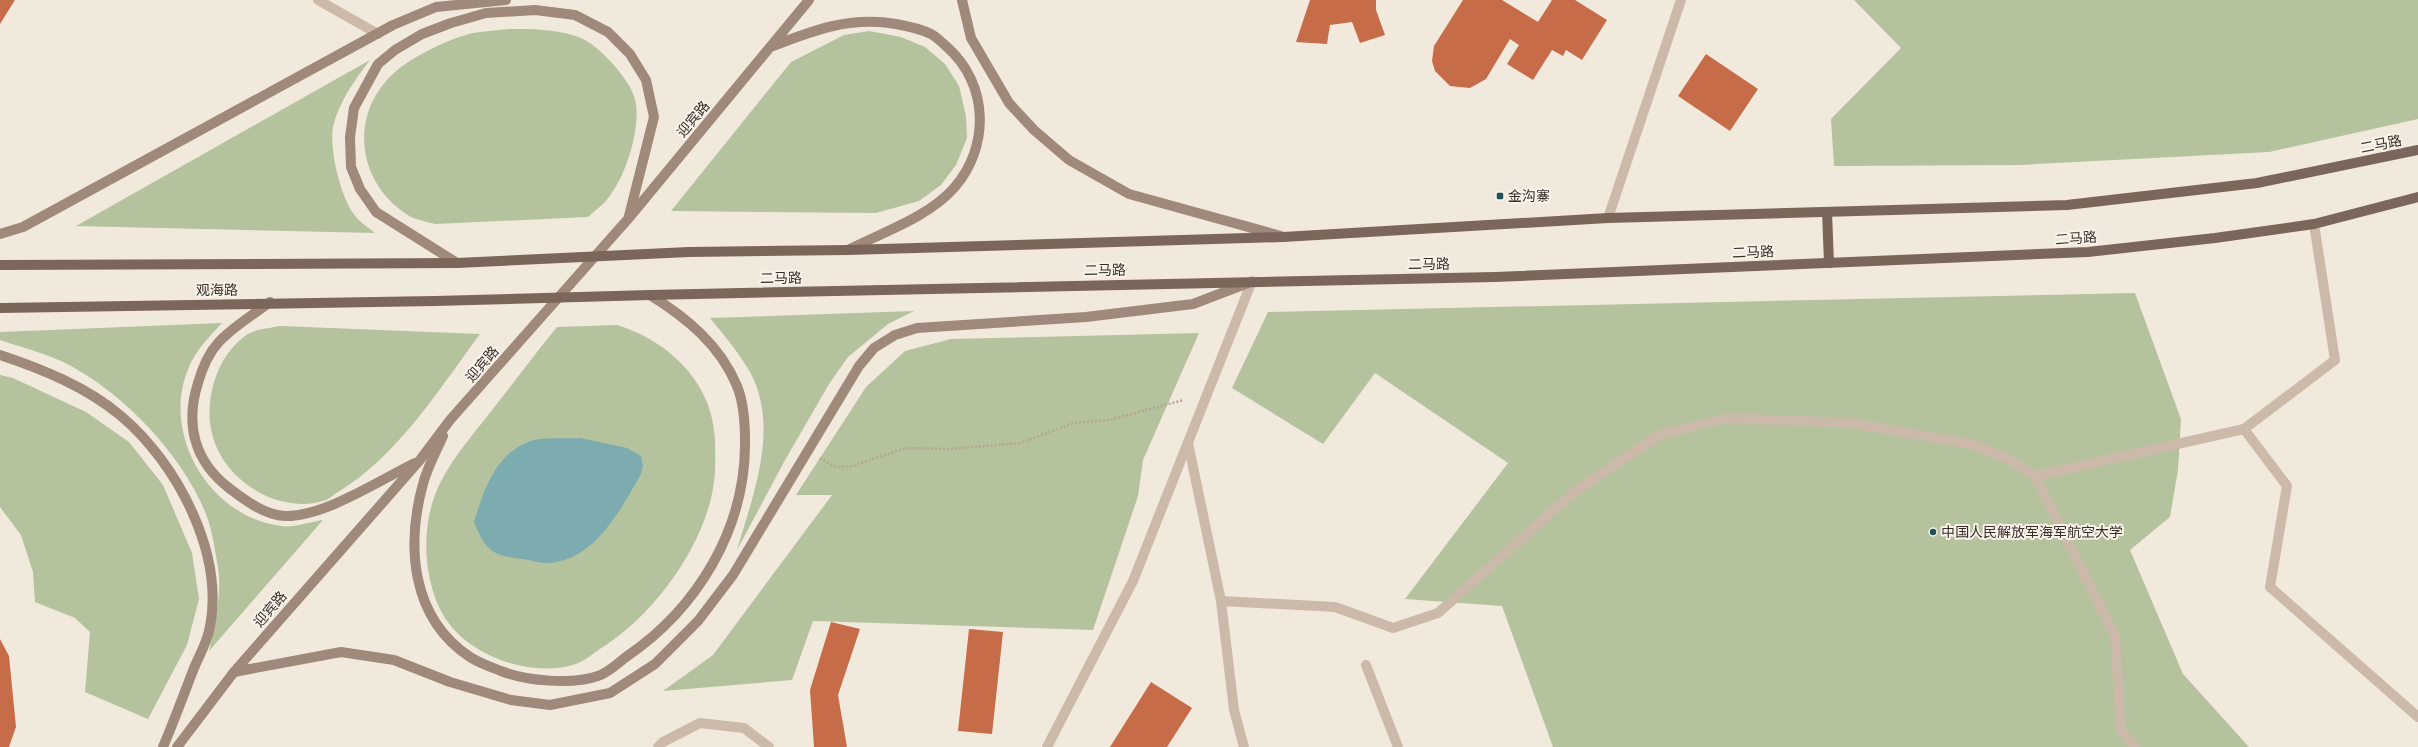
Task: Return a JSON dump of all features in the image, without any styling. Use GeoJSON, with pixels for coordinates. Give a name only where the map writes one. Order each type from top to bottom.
{"type":"FeatureCollection","features":[{"type":"Feature","properties":{"kind":"main road"},"geometry":{"type":"LineString","coordinates":[[0,234],[24,227],[378,34],[436,7],[506,0]]}},
{"type":"Feature","properties":{"kind":"main road","name":"迎宾路"},"geometry":{"type":"LineString","coordinates":[[177,747],[234,672],[420,460],[450,420],[628,219],[809,0]]}},
{"type":"Feature","properties":{"kind":"main road"},"geometry":{"type":"LineString","coordinates":[[962,0],[971,38],[1009,103],[1034,130],[1069,160],[1129,194],[1283,237]]}},
{"type":"Feature","properties":{"kind":"main road"},"geometry":{"type":"LineString","coordinates":[[457,263],[376,212],[360,190],[351,167],[350,137],[354,108],[378,64],[395,50],[422,34],[451,23],[486,13],[535,10],[575,15],[608,32],[630,54],[646,80],[654,117],[628,219]]}},
{"type":"Feature","properties":{"kind":"main road"},"geometry":{"type":"LineString","coordinates":[[771,46],[823,26],[866,22],[896,24],[932,34],[957,56],[972,78],[980,108],[980,137],[971,165],[954,188],[933,208],[848,250]]}},
{"type":"Feature","properties":{"kind":"main road","name":"二马路"},"geometry":{"type":"LineString","coordinates":[[0,265],[457,263],[689,252],[848,250],[1283,237],[1608,218],[2067,205],[2257,183],[2418,150]]}},
{"type":"Feature","properties":{"kind":"main road","name":"二马路"},"geometry":{"type":"LineString","coordinates":[[435,301],[1252,281],[1495,277],[2088,252],[2215,238],[2314,224],[2418,196]]}},
{"type":"Feature","properties":{"kind":"main road"},"geometry":{"type":"LineString","coordinates":[[1827,212],[1830,263]]}},
{"type":"Feature","properties":{"kind":"main road"},"geometry":{"type":"LineString","coordinates":[[234,672],[341,652],[394,660],[450,682],[511,700],[550,705],[610,693],[655,664],[698,621],[733,575],[859,366],[874,348],[895,335],[917,328],[1086,317],[1193,304],[1252,281]]}},
{"type":"Feature","properties":{"kind":"main road"},"geometry":{"type":"LineString","coordinates":[[450,420],[423,482],[414,524],[414,567],[425,603],[447,637],[470,658],[514,676],[563,681],[598,676],[642,646],[685,605],[706,578],[723,546],[740,494],[745,456],[744,415],[738,388],[727,364],[699,331],[678,313],[650,295]]}},
{"type":"Feature","properties":{"kind":"main road","name":"观海路"},"geometry":{"type":"LineString","coordinates":[[0,308],[270,302],[435,301]]}},
{"type":"Feature","properties":{"kind":"main road"},"geometry":{"type":"LineString","coordinates":[[270,302],[218,343],[202,366],[192,402],[192,428],[199,453],[217,478],[261,510],[285,516],[322,510],[420,460]]}},
{"type":"Feature","properties":{"kind":"main road"},"geometry":{"type":"LineString","coordinates":[[0,355],[72,384],[121,416],[160,458],[187,500],[210,561],[213,598],[209,632],[163,747]]}},
{"type":"Feature","properties":{"kind":"street"},"geometry":{"type":"LineString","coordinates":[[318,0],[378,34]]}},
{"type":"Feature","properties":{"kind":"street"},"geometry":{"type":"LineString","coordinates":[[1608,218],[1681,0]]}},
{"type":"Feature","properties":{"kind":"street"},"geometry":{"type":"LineString","coordinates":[[2035,476],[2244,429],[2335,360],[2314,224]]}},
{"type":"Feature","properties":{"kind":"street"},"geometry":{"type":"LineString","coordinates":[[1047,747],[1133,581],[1252,281]]}},
{"type":"Feature","properties":{"kind":"street"},"geometry":{"type":"LineString","coordinates":[[1221,601],[1335,607],[1393,628],[1438,613],[1573,493],[1659,434],[1727,418],[1851,423],[1971,444],[2009,459],[2035,476],[2115,636],[2121,730],[2135,747]]}},
{"type":"Feature","properties":{"kind":"street"},"geometry":{"type":"LineString","coordinates":[[2244,429],[2287,486],[2270,587],[2418,718]]}},
{"type":"Feature","properties":{"kind":"street"},"geometry":{"type":"LineString","coordinates":[[1188,443],[1221,601],[1234,710],[1244,747]]}},
{"type":"Feature","properties":{"kind":"street"},"geometry":{"type":"LineString","coordinates":[[1366,665],[1398,747]]}},
{"type":"Feature","properties":{"kind":"street"},"geometry":{"type":"LineString","coordinates":[[658,747],[663,742],[700,723],[744,728],[769,747]]}},
{"type":"Feature","properties":{"kind":"path"},"geometry":{"type":"LineString","coordinates":[[807,450],[836,467],[852,466],[906,448],[949,449],[1020,443],[1074,423],[1109,420],[1184,400]]}},
{"type":"Feature","properties":{"kind":"green space"},"geometry":{"type":"Polygon","coordinates":[[[1854,0],[2418,0],[2418,119],[2269,152],[2020,165],[1834,166],[1831,119],[1901,48],[1854,0]]]}},
{"type":"Feature","properties":{"kind":"green space"},"geometry":{"type":"Polygon","coordinates":[[[510,29],[535,29],[551,31],[581,38],[600,51],[623,76],[635,98],[637,116],[633,143],[618,183],[604,203],[588,217],[435,224],[411,217],[393,203],[379,187],[370,168],[365,149],[365,128],[370,108],[380,89],[402,66],[421,54],[464,35],[510,29]]]}},
{"type":"Feature","properties":{"kind":"green space"},"geometry":{"type":"Polygon","coordinates":[[[869,31],[901,37],[925,47],[945,64],[959,86],[966,116],[967,138],[956,165],[941,185],[919,201],[876,213],[671,211],[791,62],[844,35],[869,31]]]}},
{"type":"Feature","properties":{"kind":"green space"},"geometry":{"type":"Polygon","coordinates":[[[370,60],[353,83],[339,108],[333,127],[332,136],[337,174],[346,199],[356,217],[375,233],[76,226],[370,60]]]}},
{"type":"Feature","properties":{"kind":"green space","name":"中国人民解放军海军航空大学"},"geometry":{"type":"Polygon","coordinates":[[[2135,293],[2181,419],[2178,470],[2170,517],[2130,550],[2183,674],[2249,747],[1553,747],[1502,606],[1405,599],[1508,463],[1375,373],[1323,444],[1232,388],[1268,312],[2135,293]]]}},
{"type":"Feature","properties":{"kind":"green space"},"geometry":{"type":"Polygon","coordinates":[[[914,311],[888,324],[848,357],[829,384],[784,462],[737,550],[750,507],[761,461],[763,415],[759,393],[750,372],[736,351],[710,318],[914,311]]]}},
{"type":"Feature","properties":{"kind":"green space"},"geometry":{"type":"Polygon","coordinates":[[[222,323],[195,355],[189,367],[182,392],[181,418],[186,444],[197,468],[213,489],[232,507],[255,519],[281,526],[296,526],[323,520],[209,651],[216,620],[219,588],[218,567],[212,533],[206,514],[196,492],[183,470],[150,429],[112,393],[91,378],[63,362],[0,340],[0,332],[222,323]]]}},
{"type":"Feature","properties":{"kind":"green space"},"geometry":{"type":"Polygon","coordinates":[[[617,325],[636,332],[670,353],[685,367],[697,383],[706,400],[712,419],[715,440],[715,477],[709,506],[701,529],[689,553],[659,597],[622,633],[586,659],[576,664],[558,668],[519,666],[500,660],[482,652],[466,641],[452,628],[436,601],[429,574],[426,545],[429,517],[436,492],[449,468],[472,435],[557,327],[617,325]]]}},
{"type":"Feature","properties":{"kind":"green space"},"geometry":{"type":"Polygon","coordinates":[[[280,326],[480,334],[416,420],[379,460],[359,477],[327,500],[315,503],[300,504],[285,502],[264,495],[248,486],[235,474],[225,462],[217,448],[212,433],[210,417],[210,400],[214,382],[219,368],[231,349],[236,343],[251,332],[280,326]]]}},
{"type":"Feature","properties":{"kind":"green space"},"geometry":{"type":"Polygon","coordinates":[[[1199,333],[1143,460],[1138,496],[1093,630],[813,621],[792,680],[663,691],[713,655],[832,495],[796,495],[866,387],[905,351],[951,339],[1199,333]]]}},
{"type":"Feature","properties":{"kind":"green space"},"geometry":{"type":"Polygon","coordinates":[[[0,375],[13,378],[86,412],[129,442],[163,485],[192,553],[199,599],[187,645],[148,719],[85,692],[90,632],[75,618],[35,602],[33,572],[21,535],[0,507],[0,375]]]}},
{"type":"Feature","properties":{"kind":"water"},"geometry":{"type":"Polygon","coordinates":[[[580,438],[627,448],[641,456],[643,466],[641,474],[615,517],[604,531],[579,553],[564,560],[547,563],[504,556],[491,550],[482,539],[474,522],[487,485],[500,463],[508,454],[531,441],[580,438]]]}},
{"type":"Feature","properties":{"kind":"building"},"geometry":{"type":"Polygon","coordinates":[[[0,0],[15,0],[0,24],[0,0]]]}},
{"type":"Feature","properties":{"kind":"building"},"geometry":{"type":"Polygon","coordinates":[[[1310,0],[1376,0],[1376,10],[1385,35],[1360,43],[1352,22],[1330,25],[1327,44],[1296,42],[1310,0]]]}},
{"type":"Feature","properties":{"kind":"building"},"geometry":{"type":"Polygon","coordinates":[[[1463,0],[1502,0],[1538,22],[1552,0],[1575,0],[1607,20],[1582,60],[1566,50],[1563,56],[1552,50],[1533,80],[1507,64],[1519,45],[1510,39],[1486,79],[1470,88],[1450,86],[1435,71],[1432,61],[1434,46],[1463,0]]]}},
{"type":"Feature","properties":{"kind":"building"},"geometry":{"type":"Polygon","coordinates":[[[1706,54],[1758,89],[1730,131],[1678,96],[1706,54]]]}},
{"type":"Feature","properties":{"kind":"building"},"geometry":{"type":"Polygon","coordinates":[[[831,622],[860,629],[838,695],[847,747],[814,747],[810,690],[831,622]]]}},
{"type":"Feature","properties":{"kind":"building"},"geometry":{"type":"Polygon","coordinates":[[[969,629],[1003,632],[992,734],[958,731],[969,629]]]}},
{"type":"Feature","properties":{"kind":"building"},"geometry":{"type":"Polygon","coordinates":[[[0,639],[9,656],[16,727],[9,747],[0,747],[0,639]]]}},
{"type":"Feature","properties":{"kind":"building"},"geometry":{"type":"Polygon","coordinates":[[[1151,682],[1192,708],[1167,747],[1110,747],[1151,682]]]}},
{"type":"Feature","properties":{"kind":"place","name":"金沟寨"},"geometry":{"type":"Point","coordinates":[1500,196]}},
{"type":"Feature","properties":{"kind":"place","name":"中国人民解放军海军航空大学"},"geometry":{"type":"Point","coordinates":[1933,532]}}]}
